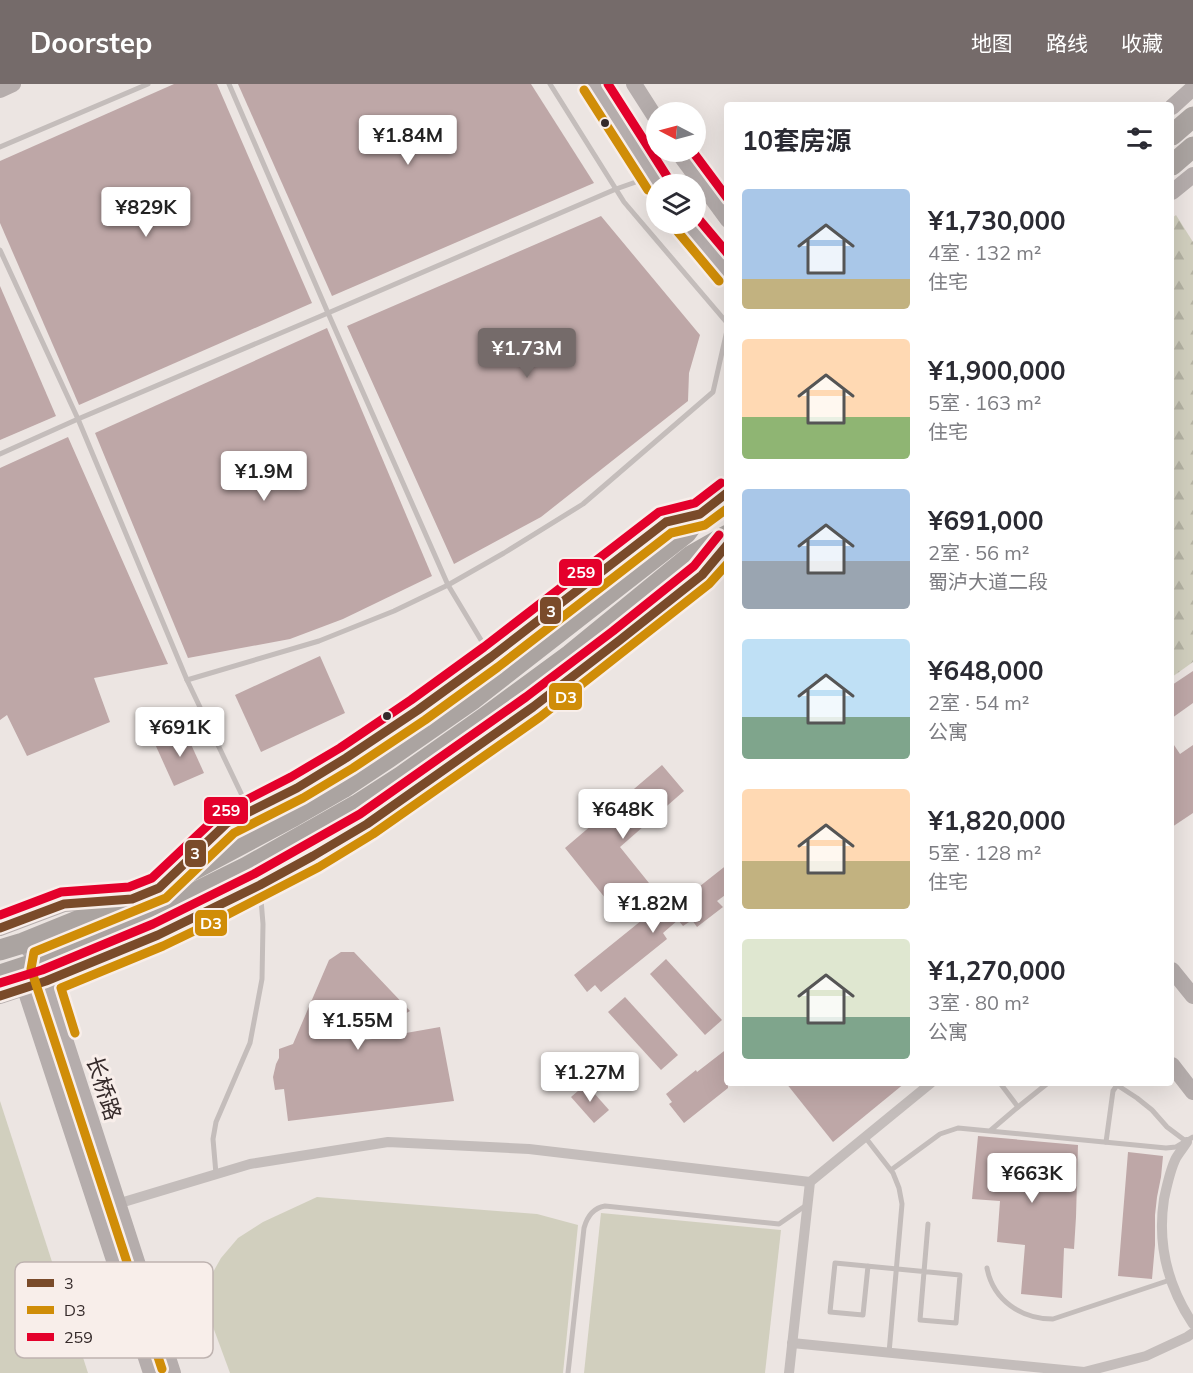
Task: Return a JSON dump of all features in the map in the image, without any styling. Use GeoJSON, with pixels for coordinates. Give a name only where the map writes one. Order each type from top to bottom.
{"type":"FeatureCollection","features":[{"type":"Feature","properties":{"kind":"highway"},"geometry":{"type":"LineString","coordinates":[[1174,133],[1193,117]]}},
{"type":"Feature","properties":{"kind":"highway"},"geometry":{"type":"LineString","coordinates":[[1174,163],[1193,147]]}},
{"type":"Feature","properties":{"kind":"highway"},"geometry":{"type":"LineString","coordinates":[[0,950],[159,888],[343,788],[472,699],[556,635],[686,533],[700,514],[724,496]]}},
{"type":"Feature","properties":{"kind":"highway"},"geometry":{"type":"LineString","coordinates":[[15,978],[43,972],[247,867],[357,805],[478,723],[570,655],[691,556],[724,537]]}},
{"type":"Feature","properties":{"kind":"street"},"geometry":{"type":"LineString","coordinates":[[0,90],[13,84]]}},
{"type":"Feature","properties":{"kind":"street"},"geometry":{"type":"LineString","coordinates":[[594,84],[651,174]]}},
{"type":"Feature","properties":{"kind":"street"},"geometry":{"type":"LineString","coordinates":[[634,84],[646,103]]}},
{"type":"Feature","properties":{"kind":"street"},"geometry":{"type":"LineString","coordinates":[[1174,104],[1193,88]]}},
{"type":"Feature","properties":{"kind":"street"},"geometry":{"type":"LineString","coordinates":[[685,162],[724,215]]}},
{"type":"Feature","properties":{"kind":"street"},"geometry":{"type":"LineString","coordinates":[[1174,190],[1193,175]]}},
{"type":"Feature","properties":{"kind":"street"},"geometry":{"type":"LineString","coordinates":[[695,234],[724,268]]}},
{"type":"Feature","properties":{"kind":"street"},"geometry":{"type":"LineString","coordinates":[[159,888],[227,823],[297,788],[418,710],[491,657],[666,522],[700,514]]}},
{"type":"Feature","properties":{"kind":"street"},"geometry":{"type":"LineString","coordinates":[[43,972],[158,935],[260,885],[367,824],[533,707],[702,575],[724,548]]}},
{"type":"Feature","properties":{"kind":"street"},"geometry":{"type":"LineString","coordinates":[[0,927],[64,904],[132,899]]}},
{"type":"Feature","properties":{"kind":"street","name":"长桥路"},"geometry":{"type":"LineString","coordinates":[[22,943],[43,972],[136,1262]]}},
{"type":"Feature","properties":{"kind":"street","name":"长桥路"},"geometry":{"type":"LineString","coordinates":[[22,943],[15,978],[114,1262]]}},
{"type":"Feature","properties":{"kind":"street"},"geometry":{"type":"LineString","coordinates":[[1174,972],[1193,996]]}},
{"type":"Feature","properties":{"kind":"street"},"geometry":{"type":"LineString","coordinates":[[0,996],[15,978]]}},
{"type":"Feature","properties":{"kind":"street"},"geometry":{"type":"LineString","coordinates":[[1174,1068],[1193,1092]]}},
{"type":"Feature","properties":{"kind":"street"},"geometry":{"type":"LineString","coordinates":[[789,1373],[810,1182],[927,1086]]}},
{"type":"Feature","properties":{"kind":"street"},"geometry":{"type":"LineString","coordinates":[[1190,1140],[1176,1159],[1170,1173],[1162,1210],[1161,1228],[1162,1250],[1170,1280],[1193,1324]]}},
{"type":"Feature","properties":{"kind":"street"},"geometry":{"type":"LineString","coordinates":[[97,1210],[250,1164],[387,1142],[529,1149],[810,1182]]}},
{"type":"Feature","properties":{"kind":"street"},"geometry":{"type":"LineString","coordinates":[[792,1343],[1084,1372],[1146,1356],[1193,1333]]}},
{"type":"Feature","properties":{"kind":"street","name":"长桥路"},"geometry":{"type":"LineString","coordinates":[[146,1358],[151,1373]]}},
{"type":"Feature","properties":{"kind":"street","name":"长桥路"},"geometry":{"type":"LineString","coordinates":[[168,1358],[173,1373]]}},
{"type":"Feature","properties":{"kind":"lane"},"geometry":{"type":"LineString","coordinates":[[0,147],[148,84]]}},
{"type":"Feature","properties":{"kind":"lane"},"geometry":{"type":"LineString","coordinates":[[229,84],[448,585],[491,657]]}},
{"type":"Feature","properties":{"kind":"lane"},"geometry":{"type":"LineString","coordinates":[[550,84],[624,202],[724,320]]}},
{"type":"Feature","properties":{"kind":"lane"},"geometry":{"type":"LineString","coordinates":[[0,454],[616,189],[646,182]]}},
{"type":"Feature","properties":{"kind":"lane"},"geometry":{"type":"LineString","coordinates":[[0,250],[78,419],[187,680],[250,812]]}},
{"type":"Feature","properties":{"kind":"lane"},"geometry":{"type":"LineString","coordinates":[[187,680],[318,641],[394,611],[448,585],[504,553],[582,504],[713,392],[724,343]]}},
{"type":"Feature","properties":{"kind":"lane"},"geometry":{"type":"LineString","coordinates":[[216,1174],[213,1140],[216,1122],[250,1043],[262,979],[263,924],[260,885]]}},
{"type":"Feature","properties":{"kind":"lane"},"geometry":{"type":"LineString","coordinates":[[1002,1086],[1018,1107]]}},
{"type":"Feature","properties":{"kind":"lane"},"geometry":{"type":"LineString","coordinates":[[991,1130],[1044,1086]]}},
{"type":"Feature","properties":{"kind":"lane"},"geometry":{"type":"LineString","coordinates":[[1106,1142],[1115,1086]]}},
{"type":"Feature","properties":{"kind":"lane"},"geometry":{"type":"LineString","coordinates":[[1119,1086],[1152,1110],[1167,1127],[1190,1140]]}},
{"type":"Feature","properties":{"kind":"lane"},"geometry":{"type":"LineString","coordinates":[[891,1170],[940,1134],[958,1128],[1166,1148],[1176,1147],[1190,1140]]}},
{"type":"Feature","properties":{"kind":"lane"},"geometry":{"type":"LineString","coordinates":[[865,1137],[891,1170],[899,1188],[902,1204],[889,1353]]}},
{"type":"Feature","properties":{"kind":"lane"},"geometry":{"type":"LineString","coordinates":[[568,1373],[584,1228],[589,1215],[594,1210],[605,1206],[779,1224],[808,1205]]}},
{"type":"Feature","properties":{"kind":"lane"},"geometry":{"type":"LineString","coordinates":[[868,1266],[864,1315],[830,1312],[835,1263],[868,1266],[896,1269],[923,1271],[960,1275],[956,1323],[920,1320],[923,1271],[928,1224]]}},
{"type":"Feature","properties":{"kind":"lane"},"geometry":{"type":"LineString","coordinates":[[987,1268],[989,1279],[1006,1303],[1015,1310],[1041,1319],[1053,1319],[1170,1280]]}},
{"type":"Feature","properties":{"kind":"green space"},"geometry":{"type":"Polygon","coordinates":[[[1176,215],[1193,242],[1193,662],[1174,676],[1174,216],[1176,215]]]}},
{"type":"Feature","properties":{"kind":"green space"},"geometry":{"type":"Polygon","coordinates":[[[0,1101],[52,1262],[15,1262],[15,1358],[83,1358],[88,1373],[0,1373],[0,1101]]]}},
{"type":"Feature","properties":{"kind":"green space"},"geometry":{"type":"Polygon","coordinates":[[[317,1197],[537,1214],[578,1225],[563,1373],[230,1373],[213,1327],[213,1272],[221,1258],[238,1238],[263,1222],[317,1197]]]}},
{"type":"Feature","properties":{"kind":"green space"},"geometry":{"type":"Polygon","coordinates":[[[601,1213],[781,1230],[765,1373],[584,1373],[601,1213]]]}},
{"type":"Feature","properties":{"kind":"building"},"geometry":{"type":"Polygon","coordinates":[[[174,84],[217,84],[312,303],[79,405],[0,223],[0,161],[174,84]]]}},
{"type":"Feature","properties":{"kind":"building"},"geometry":{"type":"Polygon","coordinates":[[[238,84],[531,84],[594,183],[332,296],[238,84]]]}},
{"type":"Feature","properties":{"kind":"building"},"geometry":{"type":"Polygon","coordinates":[[[601,216],[700,335],[689,373],[688,401],[541,517],[454,564],[347,326],[601,216]]]}},
{"type":"Feature","properties":{"kind":"building"},"geometry":{"type":"Polygon","coordinates":[[[0,286],[56,416],[0,440],[0,286]]]}},
{"type":"Feature","properties":{"kind":"building"},"geometry":{"type":"Polygon","coordinates":[[[327,328],[432,576],[343,619],[290,639],[188,658],[95,433],[327,328]]]}},
{"type":"Feature","properties":{"kind":"building"},"geometry":{"type":"Polygon","coordinates":[[[68,437],[168,664],[94,678],[110,722],[27,756],[7,715],[0,720],[0,468],[68,437]]]}},
{"type":"Feature","properties":{"kind":"building"},"geometry":{"type":"Polygon","coordinates":[[[320,656],[345,713],[261,752],[235,695],[320,656]]]}},
{"type":"Feature","properties":{"kind":"building"},"geometry":{"type":"Polygon","coordinates":[[[1193,671],[1193,703],[1174,717],[1174,684],[1193,671]]]}},
{"type":"Feature","properties":{"kind":"building"},"geometry":{"type":"Polygon","coordinates":[[[185,731],[204,773],[174,786],[155,744],[185,731]]]}},
{"type":"Feature","properties":{"kind":"building"},"geometry":{"type":"Polygon","coordinates":[[[1174,745],[1180,754],[1193,745],[1193,813],[1174,826],[1174,745]]]}},
{"type":"Feature","properties":{"kind":"building"},"geometry":{"type":"Polygon","coordinates":[[[662,765],[684,791],[620,847],[653,888],[618,914],[565,848],[662,765]]]}},
{"type":"Feature","properties":{"kind":"building"},"geometry":{"type":"Polygon","coordinates":[[[724,867],[724,896],[717,901],[723,907],[697,927],[692,920],[683,926],[678,920],[663,933],[667,939],[601,992],[595,985],[587,992],[574,975],[652,912],[657,920],[724,867]]]}},
{"type":"Feature","properties":{"kind":"building"},"geometry":{"type":"Polygon","coordinates":[[[341,952],[354,952],[410,1011],[355,1042],[440,1027],[454,1101],[288,1121],[284,1089],[275,1090],[273,1077],[279,1058],[279,1049],[293,1044],[329,960],[341,952]]]}},
{"type":"Feature","properties":{"kind":"building"},"geometry":{"type":"Polygon","coordinates":[[[666,959],[722,1020],[705,1035],[650,974],[666,959]]]}},
{"type":"Feature","properties":{"kind":"building"},"geometry":{"type":"Polygon","coordinates":[[[625,997],[678,1055],[661,1070],[608,1012],[625,997]]]}},
{"type":"Feature","properties":{"kind":"building"},"geometry":{"type":"Polygon","coordinates":[[[724,1051],[724,1086],[728,1088],[684,1123],[669,1104],[672,1102],[666,1094],[696,1070],[697,1072],[724,1051]]]}},
{"type":"Feature","properties":{"kind":"building"},"geometry":{"type":"Polygon","coordinates":[[[586,1084],[609,1110],[594,1123],[571,1097],[586,1084]]]}},
{"type":"Feature","properties":{"kind":"building"},"geometry":{"type":"Polygon","coordinates":[[[788,1086],[901,1086],[833,1142],[788,1086]]]}},
{"type":"Feature","properties":{"kind":"building"},"geometry":{"type":"Polygon","coordinates":[[[978,1136],[1078,1145],[1074,1249],[1064,1248],[1062,1298],[1021,1294],[1025,1245],[997,1242],[1000,1201],[972,1199],[978,1136]]]}},
{"type":"Feature","properties":{"kind":"building"},"geometry":{"type":"Polygon","coordinates":[[[1128,1152],[1163,1156],[1155,1215],[1152,1279],[1118,1276],[1128,1152]]]}},
{"type":"Feature","properties":{"kind":"transit line","name":"259"},"geometry":{"type":"LineString","coordinates":[[608,84],[665,174]]}},
{"type":"Feature","properties":{"kind":"transit line","name":"D3"},"geometry":{"type":"LineString","coordinates":[[584,90],[646,187]]}},
{"type":"Feature","properties":{"kind":"transit line","name":"259"},"geometry":{"type":"LineString","coordinates":[[700,162],[724,194]]}},
{"type":"Feature","properties":{"kind":"transit line","name":"259"},"geometry":{"type":"LineString","coordinates":[[706,228],[724,249]]}},
{"type":"Feature","properties":{"kind":"transit line","name":"D3"},"geometry":{"type":"LineString","coordinates":[[680,234],[719,281]]}},
{"type":"Feature","properties":{"kind":"transit line","name":"259"},"geometry":{"type":"LineString","coordinates":[[0,915],[61,892],[129,887],[152,878],[221,813],[291,777],[340,748],[484,647],[659,512],[695,503],[721,483]]}},
{"type":"Feature","properties":{"kind":"transit line","name":"3"},"geometry":{"type":"LineString","coordinates":[[0,928],[64,904],[132,899],[159,888],[227,823],[297,788],[346,758],[491,657],[666,522],[700,514],[724,495]]}},
{"type":"Feature","properties":{"kind":"transit line","name":"D3"},"geometry":{"type":"LineString","coordinates":[[127,1262],[31,969],[34,952],[166,898],[234,833],[303,798],[353,768],[498,667],[671,533],[705,525],[724,511]]}},
{"type":"Feature","properties":{"kind":"transit line","name":"259"},"geometry":{"type":"LineString","coordinates":[[0,983],[42,970],[153,924],[254,874],[360,814],[526,697],[613,631],[694,566],[719,535]]}},
{"type":"Feature","properties":{"kind":"transit line","name":"3"},"geometry":{"type":"LineString","coordinates":[[0,996],[46,981],[158,935],[260,885],[367,824],[533,707],[620,640],[702,575],[724,549]]}},
{"type":"Feature","properties":{"kind":"transit line","name":"D3"},"geometry":{"type":"LineString","coordinates":[[75,1033],[61,988],[163,946],[215,921],[319,867],[373,834],[540,717],[709,584],[724,567]]}},
{"type":"Feature","properties":{"kind":"transit line","name":"D3"},"geometry":{"type":"LineString","coordinates":[[158,1358],[162,1369]]}}]}
